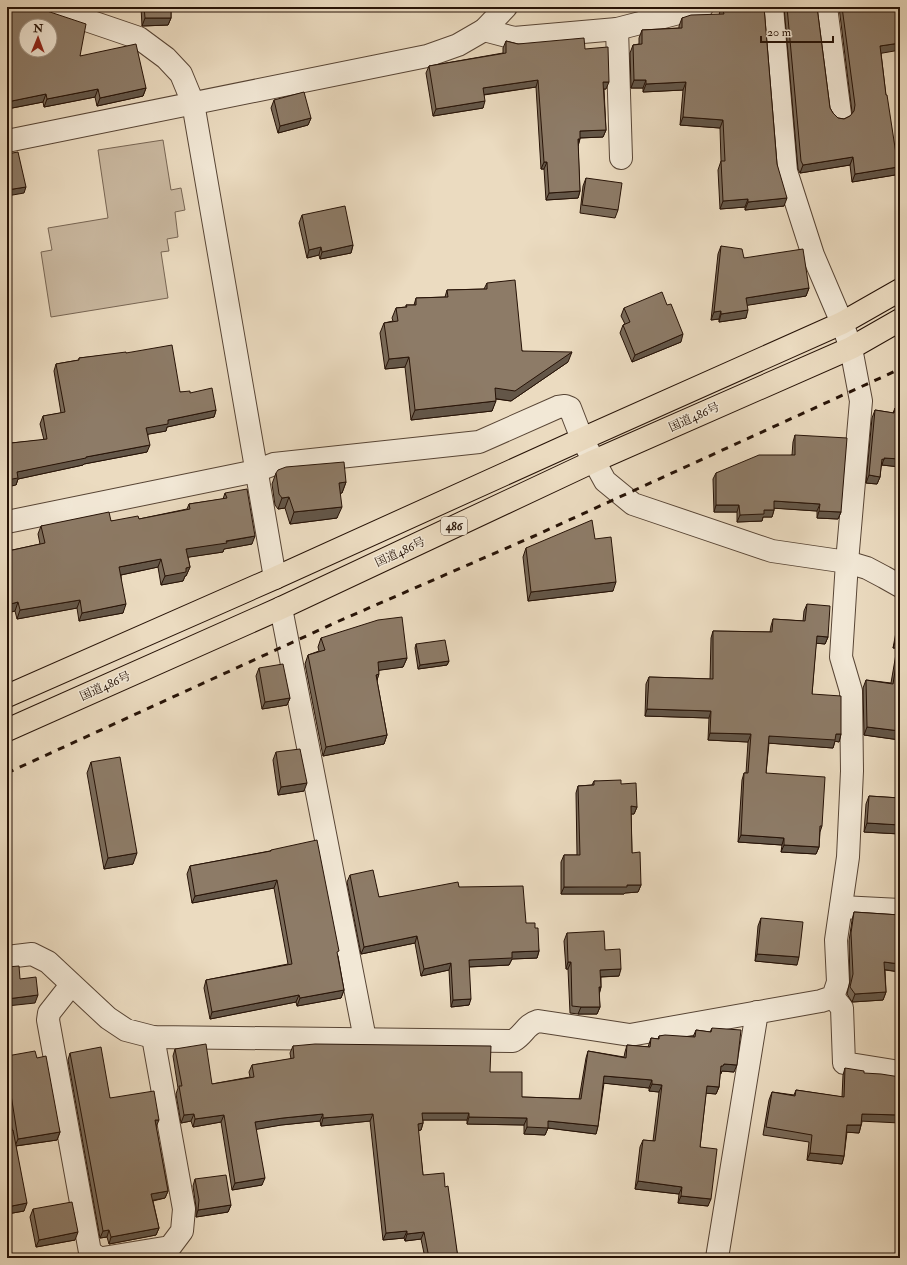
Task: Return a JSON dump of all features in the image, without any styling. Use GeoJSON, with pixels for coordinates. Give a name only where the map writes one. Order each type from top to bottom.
{"type":"FeatureCollection","features":[{"type":"Feature","properties":{"kind":"highway","name":"486"},"geometry":{"type":"LineString","coordinates":[[7,696],[275,578],[842,323],[900,290]]}},
{"type":"Feature","properties":{"kind":"highway","name":"国道486号"},"geometry":{"type":"LineString","coordinates":[[7,730],[281,608],[594,461],[851,348],[900,320]]}},
{"type":"Feature","properties":{"kind":"street"},"geometry":{"type":"LineString","coordinates":[[48,7],[139,38],[166,58],[181,74],[193,103],[275,578]]}},
{"type":"Feature","properties":{"kind":"street"},"geometry":{"type":"LineString","coordinates":[[7,141],[427,56],[458,45],[484,30],[506,7]]}},
{"type":"Feature","properties":{"kind":"street"},"geometry":{"type":"LineString","coordinates":[[484,30],[514,38],[617,29],[702,7]]}},
{"type":"Feature","properties":{"kind":"street"},"geometry":{"type":"LineString","coordinates":[[772,7],[786,171],[813,255],[851,348],[861,401],[847,562],[841,657],[851,691],[852,771],[848,857],[836,940],[838,982],[833,997]]}},
{"type":"Feature","properties":{"kind":"street"},"geometry":{"type":"LineString","coordinates":[[826,7],[840,114]]}},
{"type":"Feature","properties":{"kind":"street"},"geometry":{"type":"LineString","coordinates":[[617,29],[621,158]]}},
{"type":"Feature","properties":{"kind":"street"},"geometry":{"type":"LineString","coordinates":[[7,522],[256,471],[274,464],[479,442],[558,407],[565,406],[570,408],[582,439],[605,481],[633,504],[772,551],[847,562],[867,568],[900,586]]}},
{"type":"Feature","properties":{"kind":"street"},"geometry":{"type":"LineString","coordinates":[[281,608],[365,1039]]}},
{"type":"Feature","properties":{"kind":"street"},"geometry":{"type":"LineString","coordinates":[[841,907],[900,910]]}},
{"type":"Feature","properties":{"kind":"street"},"geometry":{"type":"LineString","coordinates":[[7,957],[32,954],[48,962],[108,1018],[126,1030],[153,1037],[513,1040],[521,1036],[530,1023],[538,1021],[630,1035],[821,1001],[833,997]]}},
{"type":"Feature","properties":{"kind":"street"},"geometry":{"type":"LineString","coordinates":[[71,985],[49,1013],[48,1020],[90,1252],[99,1258]]}},
{"type":"Feature","properties":{"kind":"street"},"geometry":{"type":"LineString","coordinates":[[833,997],[842,1008],[844,1063],[900,1072]]}},
{"type":"Feature","properties":{"kind":"street"},"geometry":{"type":"LineString","coordinates":[[717,1258],[757,1012]]}},
{"type":"Feature","properties":{"kind":"street"},"geometry":{"type":"LineString","coordinates":[[103,1258],[170,1247],[182,1231],[184,1209],[153,1037]]}},
{"type":"Feature","properties":{"kind":"shaded area"},"geometry":{"type":"Polygon","coordinates":[[[163,140],[171,190],[181,188],[185,210],[175,212],[178,237],[167,239],[169,251],[161,252],[168,298],[51,317],[41,252],[52,250],[48,228],[108,218],[98,150],[163,140]]]}},
{"type":"Feature","properties":{"kind":"building"},"geometry":{"type":"Polygon","coordinates":[[[7,7],[42,7],[47,11],[86,24],[80,56],[136,44],[146,88],[100,98],[98,89],[47,99],[46,94],[7,102],[7,7]]]}},
{"type":"Feature","properties":{"kind":"building"},"geometry":{"type":"Polygon","coordinates":[[[144,7],[171,7],[171,18],[145,18],[144,7]]]}},
{"type":"Feature","properties":{"kind":"building"},"geometry":{"type":"Polygon","coordinates":[[[722,7],[764,7],[777,164],[787,198],[748,202],[748,199],[723,201],[721,161],[725,161],[723,120],[683,117],[686,82],[646,84],[646,80],[634,80],[633,45],[642,44],[642,30],[682,28],[682,18],[691,15],[724,14],[722,7]]]}},
{"type":"Feature","properties":{"kind":"building"},"geometry":{"type":"Polygon","coordinates":[[[787,7],[817,7],[830,108],[838,118],[844,119],[850,116],[854,111],[855,105],[842,7],[900,7],[900,43],[880,46],[886,95],[898,167],[855,174],[853,157],[803,165],[801,161],[787,7]]]}},
{"type":"Feature","properties":{"kind":"building"},"geometry":{"type":"Polygon","coordinates":[[[584,38],[585,49],[608,47],[609,82],[603,82],[606,130],[580,131],[580,139],[578,139],[580,191],[549,193],[547,162],[544,162],[538,80],[483,88],[485,101],[436,109],[429,66],[506,53],[506,41],[518,44],[584,38]]]}},
{"type":"Feature","properties":{"kind":"building"},"geometry":{"type":"Polygon","coordinates":[[[304,92],[311,118],[280,126],[274,100],[304,92]]]}},
{"type":"Feature","properties":{"kind":"building"},"geometry":{"type":"Polygon","coordinates":[[[18,152],[26,187],[7,190],[7,154],[18,152]]]}},
{"type":"Feature","properties":{"kind":"building"},"geometry":{"type":"Polygon","coordinates":[[[586,178],[622,183],[618,210],[582,205],[586,178]]]}},
{"type":"Feature","properties":{"kind":"building"},"geometry":{"type":"Polygon","coordinates":[[[345,206],[353,245],[322,252],[321,247],[309,250],[302,215],[345,206]]]}},
{"type":"Feature","properties":{"kind":"building"},"geometry":{"type":"Polygon","coordinates":[[[721,246],[742,249],[744,258],[803,249],[809,288],[746,298],[748,310],[721,314],[721,311],[714,312],[721,246]]]}},
{"type":"Feature","properties":{"kind":"building"},"geometry":{"type":"Polygon","coordinates":[[[515,280],[522,351],[572,352],[515,391],[495,388],[496,401],[415,410],[409,357],[389,359],[384,323],[398,321],[396,308],[407,307],[406,305],[416,305],[416,298],[448,297],[447,290],[487,289],[487,283],[515,280]]]}},
{"type":"Feature","properties":{"kind":"building"},"geometry":{"type":"Polygon","coordinates":[[[662,292],[667,305],[671,304],[683,334],[635,355],[623,325],[630,322],[624,308],[662,292]]]}},
{"type":"Feature","properties":{"kind":"building"},"geometry":{"type":"Polygon","coordinates":[[[172,345],[180,392],[190,391],[190,393],[212,388],[216,410],[168,420],[168,424],[146,428],[150,445],[17,472],[18,478],[7,480],[7,435],[9,434],[11,443],[47,439],[43,416],[65,412],[56,364],[79,360],[79,358],[126,353],[172,345]]]}},
{"type":"Feature","properties":{"kind":"building"},"geometry":{"type":"Polygon","coordinates":[[[895,408],[900,408],[900,459],[882,459],[880,477],[869,475],[875,410],[894,413],[895,408]]]}},
{"type":"Feature","properties":{"kind":"building"},"geometry":{"type":"Polygon","coordinates":[[[795,435],[847,438],[841,512],[819,511],[820,504],[774,501],[774,510],[764,510],[764,514],[740,515],[739,505],[716,505],[716,473],[759,455],[795,455],[795,435]]]}},
{"type":"Feature","properties":{"kind":"building"},"geometry":{"type":"Polygon","coordinates":[[[344,462],[346,482],[339,483],[342,507],[294,512],[289,497],[282,498],[279,494],[276,473],[278,470],[286,467],[344,462]]]}},
{"type":"Feature","properties":{"kind":"building"},"geometry":{"type":"Polygon","coordinates":[[[247,489],[255,536],[226,541],[227,543],[186,549],[190,567],[186,568],[186,572],[165,576],[161,559],[119,567],[126,604],[82,613],[80,600],[20,610],[18,602],[7,605],[7,553],[9,552],[8,551],[45,543],[41,526],[109,512],[111,521],[138,516],[139,519],[190,509],[189,504],[227,498],[225,493],[247,489]]]}},
{"type":"Feature","properties":{"kind":"building"},"geometry":{"type":"Polygon","coordinates":[[[592,520],[595,539],[611,537],[616,582],[531,592],[526,548],[592,520]]]}},
{"type":"Feature","properties":{"kind":"building"},"geometry":{"type":"Polygon","coordinates":[[[807,604],[830,606],[828,637],[817,636],[812,694],[841,696],[841,734],[836,734],[835,740],[769,736],[766,773],[825,777],[819,847],[784,845],[784,838],[741,835],[744,773],[748,773],[751,734],[710,733],[711,711],[647,709],[649,677],[713,679],[713,631],[772,632],[773,619],[805,621],[807,604]]]}},
{"type":"Feature","properties":{"kind":"building"},"geometry":{"type":"Polygon","coordinates":[[[402,617],[407,658],[378,662],[379,674],[376,675],[387,735],[326,747],[308,655],[325,650],[321,638],[378,620],[402,617]]]}},
{"type":"Feature","properties":{"kind":"building"},"geometry":{"type":"Polygon","coordinates":[[[900,618],[900,640],[896,639],[900,618]]]}},
{"type":"Feature","properties":{"kind":"building"},"geometry":{"type":"Polygon","coordinates":[[[445,640],[449,661],[420,665],[416,644],[445,640]]]}},
{"type":"Feature","properties":{"kind":"building"},"geometry":{"type":"Polygon","coordinates":[[[900,640],[900,731],[867,727],[866,680],[893,684],[900,640]]]}},
{"type":"Feature","properties":{"kind":"building"},"geometry":{"type":"Polygon","coordinates":[[[283,664],[290,698],[265,702],[259,668],[283,664]]]}},
{"type":"Feature","properties":{"kind":"building"},"geometry":{"type":"Polygon","coordinates":[[[300,749],[307,783],[281,787],[276,752],[300,749]]]}},
{"type":"Feature","properties":{"kind":"building"},"geometry":{"type":"Polygon","coordinates":[[[120,757],[137,853],[108,858],[91,762],[120,757]]]}},
{"type":"Feature","properties":{"kind":"building"},"geometry":{"type":"Polygon","coordinates":[[[621,780],[621,784],[636,783],[637,807],[631,806],[632,853],[640,852],[641,885],[627,885],[627,887],[564,887],[564,855],[580,855],[578,786],[594,785],[594,781],[621,780]]]}},
{"type":"Feature","properties":{"kind":"building"},"geometry":{"type":"Polygon","coordinates":[[[869,796],[900,798],[900,825],[867,823],[869,796]]]}},
{"type":"Feature","properties":{"kind":"building"},"geometry":{"type":"Polygon","coordinates":[[[317,840],[339,951],[337,952],[344,990],[300,998],[299,995],[212,1012],[206,980],[292,964],[277,880],[195,896],[190,866],[271,851],[317,840]]]}},
{"type":"Feature","properties":{"kind":"building"},"geometry":{"type":"Polygon","coordinates":[[[373,870],[379,897],[458,882],[459,887],[523,886],[526,923],[535,923],[535,928],[538,928],[539,951],[512,952],[512,958],[469,960],[471,999],[453,1000],[451,963],[424,969],[417,936],[364,947],[350,875],[373,870]]]}},
{"type":"Feature","properties":{"kind":"building"},"geometry":{"type":"Polygon","coordinates":[[[854,912],[900,915],[900,964],[884,962],[886,992],[855,994],[850,987],[853,974],[851,933],[854,912]]]}},
{"type":"Feature","properties":{"kind":"building"},"geometry":{"type":"Polygon","coordinates":[[[761,918],[803,922],[799,957],[757,954],[761,918]]]}},
{"type":"Feature","properties":{"kind":"building"},"geometry":{"type":"Polygon","coordinates":[[[604,931],[605,950],[620,949],[621,969],[600,970],[600,1007],[572,1006],[571,962],[568,962],[567,933],[604,931]]]}},
{"type":"Feature","properties":{"kind":"building"},"geometry":{"type":"Polygon","coordinates":[[[19,966],[20,979],[36,977],[38,995],[7,999],[7,967],[19,966]]]}},
{"type":"Feature","properties":{"kind":"building"},"geometry":{"type":"Polygon","coordinates":[[[712,1028],[741,1030],[737,1065],[724,1064],[721,1066],[719,1087],[707,1086],[700,1147],[717,1149],[711,1199],[681,1196],[682,1187],[638,1181],[643,1140],[655,1141],[662,1085],[652,1084],[652,1080],[604,1076],[598,1126],[548,1121],[548,1128],[527,1127],[527,1118],[469,1117],[469,1113],[422,1113],[423,1123],[418,1124],[423,1175],[444,1173],[445,1187],[448,1186],[458,1258],[429,1258],[424,1232],[407,1234],[407,1231],[386,1233],[373,1114],[323,1118],[323,1114],[255,1122],[265,1178],[235,1183],[224,1115],[195,1119],[194,1114],[184,1115],[179,1086],[182,1086],[175,1049],[206,1044],[212,1084],[254,1077],[252,1065],[294,1058],[293,1046],[315,1044],[491,1046],[490,1072],[522,1072],[522,1097],[581,1099],[588,1051],[626,1058],[627,1045],[650,1047],[651,1038],[659,1039],[659,1036],[665,1035],[695,1037],[696,1030],[711,1032],[712,1028]]]}},
{"type":"Feature","properties":{"kind":"building"},"geometry":{"type":"Polygon","coordinates":[[[101,1047],[110,1098],[154,1091],[159,1120],[155,1120],[168,1191],[151,1194],[159,1228],[111,1237],[109,1230],[103,1231],[70,1053],[101,1047]]]}},
{"type":"Feature","properties":{"kind":"building"},"geometry":{"type":"Polygon","coordinates":[[[35,1051],[37,1058],[46,1056],[60,1132],[18,1139],[9,1082],[7,1082],[7,1056],[35,1051]]]}},
{"type":"Feature","properties":{"kind":"building"},"geometry":{"type":"Polygon","coordinates":[[[845,1068],[864,1071],[864,1073],[900,1077],[900,1115],[862,1114],[861,1125],[847,1125],[844,1156],[810,1153],[812,1135],[766,1127],[772,1092],[795,1096],[796,1090],[844,1097],[845,1068]]]}},
{"type":"Feature","properties":{"kind":"building"},"geometry":{"type":"Polygon","coordinates":[[[13,1130],[27,1203],[7,1207],[7,1131],[13,1130]]]}},
{"type":"Feature","properties":{"kind":"building"},"geometry":{"type":"Polygon","coordinates":[[[226,1175],[231,1205],[198,1210],[199,1200],[195,1179],[226,1175]]]}},
{"type":"Feature","properties":{"kind":"building"},"geometry":{"type":"Polygon","coordinates":[[[72,1202],[78,1232],[39,1240],[33,1209],[72,1202]]]}},
{"type":"Feature","properties":{"kind":"railway"},"geometry":{"type":"LineString","coordinates":[[7,773],[339,621],[532,537],[900,369]]}}]}
